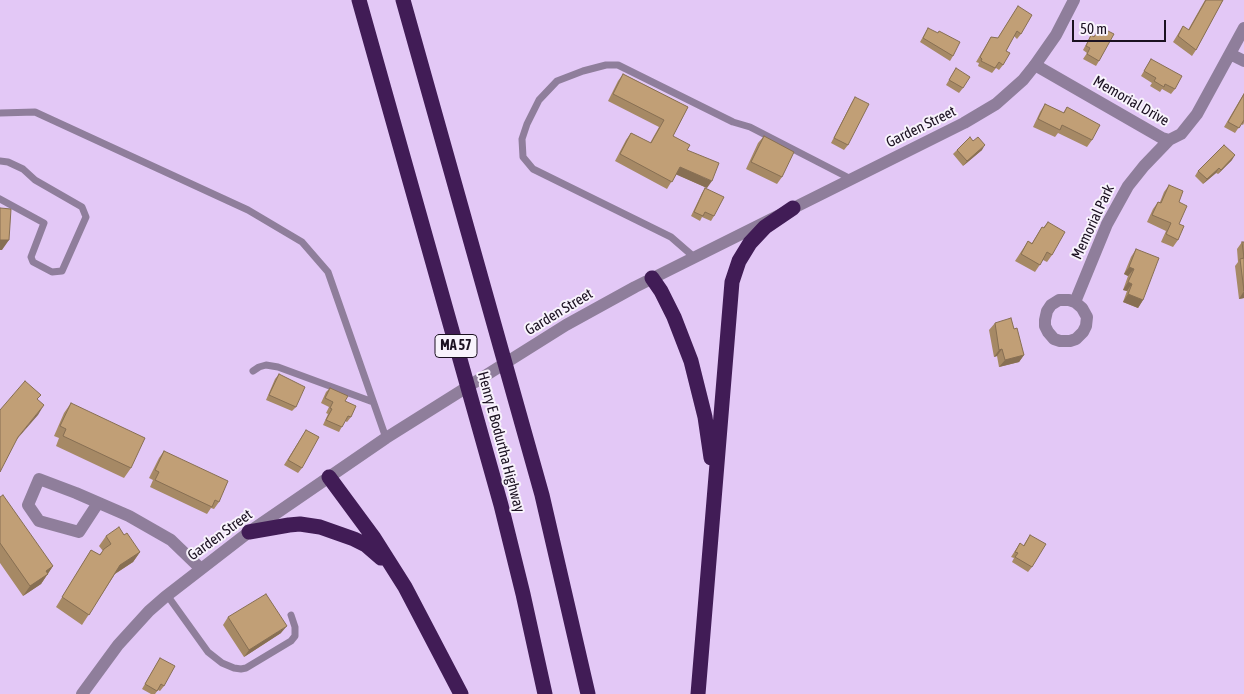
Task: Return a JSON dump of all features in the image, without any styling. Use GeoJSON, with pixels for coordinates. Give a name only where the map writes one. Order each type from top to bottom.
{"type":"FeatureCollection","features":[{"type":"Feature","properties":{"kind":"highway","name":"Henry E Bodurtha Highway"},"geometry":{"type":"LineString","coordinates":[[359,0],[501,505],[545,694]]}},
{"type":"Feature","properties":{"kind":"highway","name":"Henry E Bodurtha Highway"},"geometry":{"type":"LineString","coordinates":[[403,0],[542,495],[588,694]]}},
{"type":"Feature","properties":{"kind":"highway"},"geometry":{"type":"LineString","coordinates":[[698,694],[731,293],[735,271],[744,251],[757,235],[774,220],[793,208]]}},
{"type":"Feature","properties":{"kind":"highway"},"geometry":{"type":"LineString","coordinates":[[652,278],[661,290],[679,328],[698,384],[712,466],[712,524]]}},
{"type":"Feature","properties":{"kind":"highway"},"geometry":{"type":"LineString","coordinates":[[329,477],[374,538],[405,587],[462,694]]}},
{"type":"Feature","properties":{"kind":"highway"},"geometry":{"type":"LineString","coordinates":[[249,532],[300,524],[342,533],[375,552],[405,587]]}},
{"type":"Feature","properties":{"kind":"street","name":"Garden Street"},"geometry":{"type":"LineString","coordinates":[[82,694],[118,645],[149,611],[167,595],[249,532],[423,414],[548,336],[652,278],[982,113],[1008,94],[1036,65],[1056,34],[1074,0]]}},
{"type":"Feature","properties":{"kind":"street","name":"Memorial Drive"},"geometry":{"type":"LineString","coordinates":[[1036,65],[1162,138],[1169,140],[1181,134],[1197,114],[1244,28]]}},
{"type":"Feature","properties":{"kind":"street"},"geometry":{"type":"LineString","coordinates":[[1230,54],[1244,61]]}},
{"type":"Feature","properties":{"kind":"street","name":"Memorial Park"},"geometry":{"type":"LineString","coordinates":[[1075,302],[1107,224],[1121,197],[1144,166],[1169,140]]}},
{"type":"Feature","properties":{"kind":"street"},"geometry":{"type":"LineString","coordinates":[[98,503],[79,532],[39,521],[28,504],[40,479],[98,503],[129,516],[171,540],[200,568]]}},
{"type":"Feature","properties":{"kind":"lane"},"geometry":{"type":"LineString","coordinates":[[694,257],[671,237],[534,169],[522,157],[522,139],[527,124],[539,100],[557,81],[583,71],[606,65],[618,65],[733,122],[750,127],[851,179]]}},
{"type":"Feature","properties":{"kind":"lane"},"geometry":{"type":"LineString","coordinates":[[0,113],[35,112],[248,210],[302,242],[328,272],[386,438]]}},
{"type":"Feature","properties":{"kind":"lane"},"geometry":{"type":"LineString","coordinates":[[0,161],[8,162],[23,169],[35,180],[82,207],[86,217],[62,271],[52,272],[33,262],[31,258],[44,223],[0,199]]}},
{"type":"Feature","properties":{"kind":"lane"},"geometry":{"type":"LineString","coordinates":[[253,371],[266,365],[278,367],[373,402]]}},
{"type":"Feature","properties":{"kind":"lane"},"geometry":{"type":"LineString","coordinates":[[167,595],[208,652],[222,663],[241,670],[291,641],[296,636],[295,627],[290,615]]}},
{"type":"Feature","properties":{"kind":"building"},"geometry":{"type":"Polygon","coordinates":[[[1206,0],[1223,0],[1196,50],[1178,36],[1183,26],[1189,30],[1206,0]]]}},
{"type":"Feature","properties":{"kind":"building"},"geometry":{"type":"Polygon","coordinates":[[[1018,6],[1032,15],[1021,34],[1017,31],[1006,51],[1010,53],[1003,65],[999,62],[995,68],[981,61],[980,57],[991,37],[998,38],[1018,6]]]}},
{"type":"Feature","properties":{"kind":"building"},"geometry":{"type":"Polygon","coordinates":[[[1100,27],[1114,34],[1099,61],[1087,54],[1090,48],[1086,46],[1091,35],[1094,37],[1100,27]]]}},
{"type":"Feature","properties":{"kind":"building"},"geometry":{"type":"Polygon","coordinates":[[[928,28],[938,33],[939,31],[960,42],[953,56],[923,38],[928,28]]]}},
{"type":"Feature","properties":{"kind":"building"},"geometry":{"type":"Polygon","coordinates":[[[1151,59],[1182,76],[1175,89],[1165,84],[1164,87],[1154,81],[1156,78],[1144,71],[1151,59]]]}},
{"type":"Feature","properties":{"kind":"building"},"geometry":{"type":"Polygon","coordinates":[[[956,68],[970,77],[963,88],[949,80],[956,68]]]}},
{"type":"Feature","properties":{"kind":"building"},"geometry":{"type":"Polygon","coordinates":[[[623,74],[688,107],[673,136],[690,145],[687,150],[719,163],[712,181],[680,167],[672,182],[620,154],[631,133],[651,143],[664,120],[613,94],[623,74]]]}},
{"type":"Feature","properties":{"kind":"building"},"geometry":{"type":"Polygon","coordinates":[[[1244,94],[1244,120],[1239,128],[1228,122],[1244,94]]]}},
{"type":"Feature","properties":{"kind":"building"},"geometry":{"type":"Polygon","coordinates":[[[855,97],[869,104],[848,145],[834,138],[855,97]]]}},
{"type":"Feature","properties":{"kind":"building"},"geometry":{"type":"Polygon","coordinates":[[[1045,104],[1064,113],[1067,107],[1100,125],[1092,140],[1062,125],[1060,130],[1038,119],[1045,104]]]}},
{"type":"Feature","properties":{"kind":"building"},"geometry":{"type":"Polygon","coordinates":[[[764,136],[794,152],[782,177],[751,162],[764,136]]]}},
{"type":"Feature","properties":{"kind":"building"},"geometry":{"type":"Polygon","coordinates":[[[970,137],[973,141],[978,137],[985,145],[967,161],[957,150],[970,137]]]}},
{"type":"Feature","properties":{"kind":"building"},"geometry":{"type":"Polygon","coordinates":[[[1224,145],[1235,155],[1221,170],[1219,168],[1207,179],[1198,171],[1224,145]]]}},
{"type":"Feature","properties":{"kind":"building"},"geometry":{"type":"Polygon","coordinates":[[[1169,185],[1183,191],[1179,202],[1187,206],[1179,224],[1184,226],[1178,240],[1166,234],[1171,223],[1152,215],[1158,202],[1161,203],[1169,185]]]}},
{"type":"Feature","properties":{"kind":"building"},"geometry":{"type":"Polygon","coordinates":[[[705,188],[724,197],[714,216],[705,212],[703,216],[694,212],[705,188]]]}},
{"type":"Feature","properties":{"kind":"building"},"geometry":{"type":"Polygon","coordinates":[[[0,208],[11,209],[9,240],[0,240],[0,208]]]}},
{"type":"Feature","properties":{"kind":"building"},"geometry":{"type":"Polygon","coordinates":[[[1048,222],[1065,232],[1052,255],[1047,252],[1040,265],[1021,254],[1028,241],[1032,244],[1042,227],[1044,228],[1048,222]]]}},
{"type":"Feature","properties":{"kind":"building"},"geometry":{"type":"Polygon","coordinates":[[[1242,242],[1244,242],[1244,258],[1242,242]]]}},
{"type":"Feature","properties":{"kind":"building"},"geometry":{"type":"Polygon","coordinates":[[[1136,249],[1159,258],[1143,300],[1128,294],[1132,284],[1128,282],[1134,269],[1129,267],[1136,249]]]}},
{"type":"Feature","properties":{"kind":"building"},"geometry":{"type":"Polygon","coordinates":[[[1244,258],[1244,291],[1240,259],[1244,258]]]}},
{"type":"Feature","properties":{"kind":"building"},"geometry":{"type":"Polygon","coordinates":[[[1011,318],[1014,329],[1017,328],[1024,355],[1005,360],[1002,349],[999,350],[995,323],[1011,318]]]}},
{"type":"Feature","properties":{"kind":"building"},"geometry":{"type":"Polygon","coordinates":[[[279,374],[305,387],[296,407],[269,395],[279,374]]]}},
{"type":"Feature","properties":{"kind":"building"},"geometry":{"type":"Polygon","coordinates":[[[25,381],[41,395],[37,399],[44,405],[18,437],[0,472],[0,410],[25,381]]]}},
{"type":"Feature","properties":{"kind":"building"},"geometry":{"type":"Polygon","coordinates":[[[330,388],[348,396],[345,401],[356,406],[351,417],[348,416],[342,427],[326,420],[332,409],[330,408],[333,402],[325,398],[330,388]]]}},
{"type":"Feature","properties":{"kind":"building"},"geometry":{"type":"Polygon","coordinates":[[[71,403],[145,438],[131,468],[63,436],[66,429],[60,426],[71,403]]]}},
{"type":"Feature","properties":{"kind":"building"},"geometry":{"type":"Polygon","coordinates":[[[306,430],[319,437],[302,468],[288,460],[306,430]]]}},
{"type":"Feature","properties":{"kind":"building"},"geometry":{"type":"Polygon","coordinates":[[[164,451],[228,481],[219,502],[215,500],[212,507],[155,480],[159,472],[155,470],[164,451]]]}},
{"type":"Feature","properties":{"kind":"building"},"geometry":{"type":"Polygon","coordinates":[[[3,495],[53,566],[46,571],[48,574],[30,586],[0,543],[0,497],[3,495]]]}},
{"type":"Feature","properties":{"kind":"building"},"geometry":{"type":"Polygon","coordinates":[[[119,527],[124,535],[127,533],[140,552],[120,565],[89,615],[62,597],[91,550],[100,555],[111,544],[106,536],[119,527]]]}},
{"type":"Feature","properties":{"kind":"building"},"geometry":{"type":"Polygon","coordinates":[[[1030,535],[1046,544],[1032,567],[1015,557],[1018,553],[1015,552],[1020,543],[1024,546],[1030,535]]]}},
{"type":"Feature","properties":{"kind":"building"},"geometry":{"type":"Polygon","coordinates":[[[266,594],[287,626],[249,650],[228,617],[266,594]]]}},
{"type":"Feature","properties":{"kind":"building"},"geometry":{"type":"Polygon","coordinates":[[[160,658],[175,666],[164,686],[161,684],[157,691],[145,684],[160,658]]]}}]}
